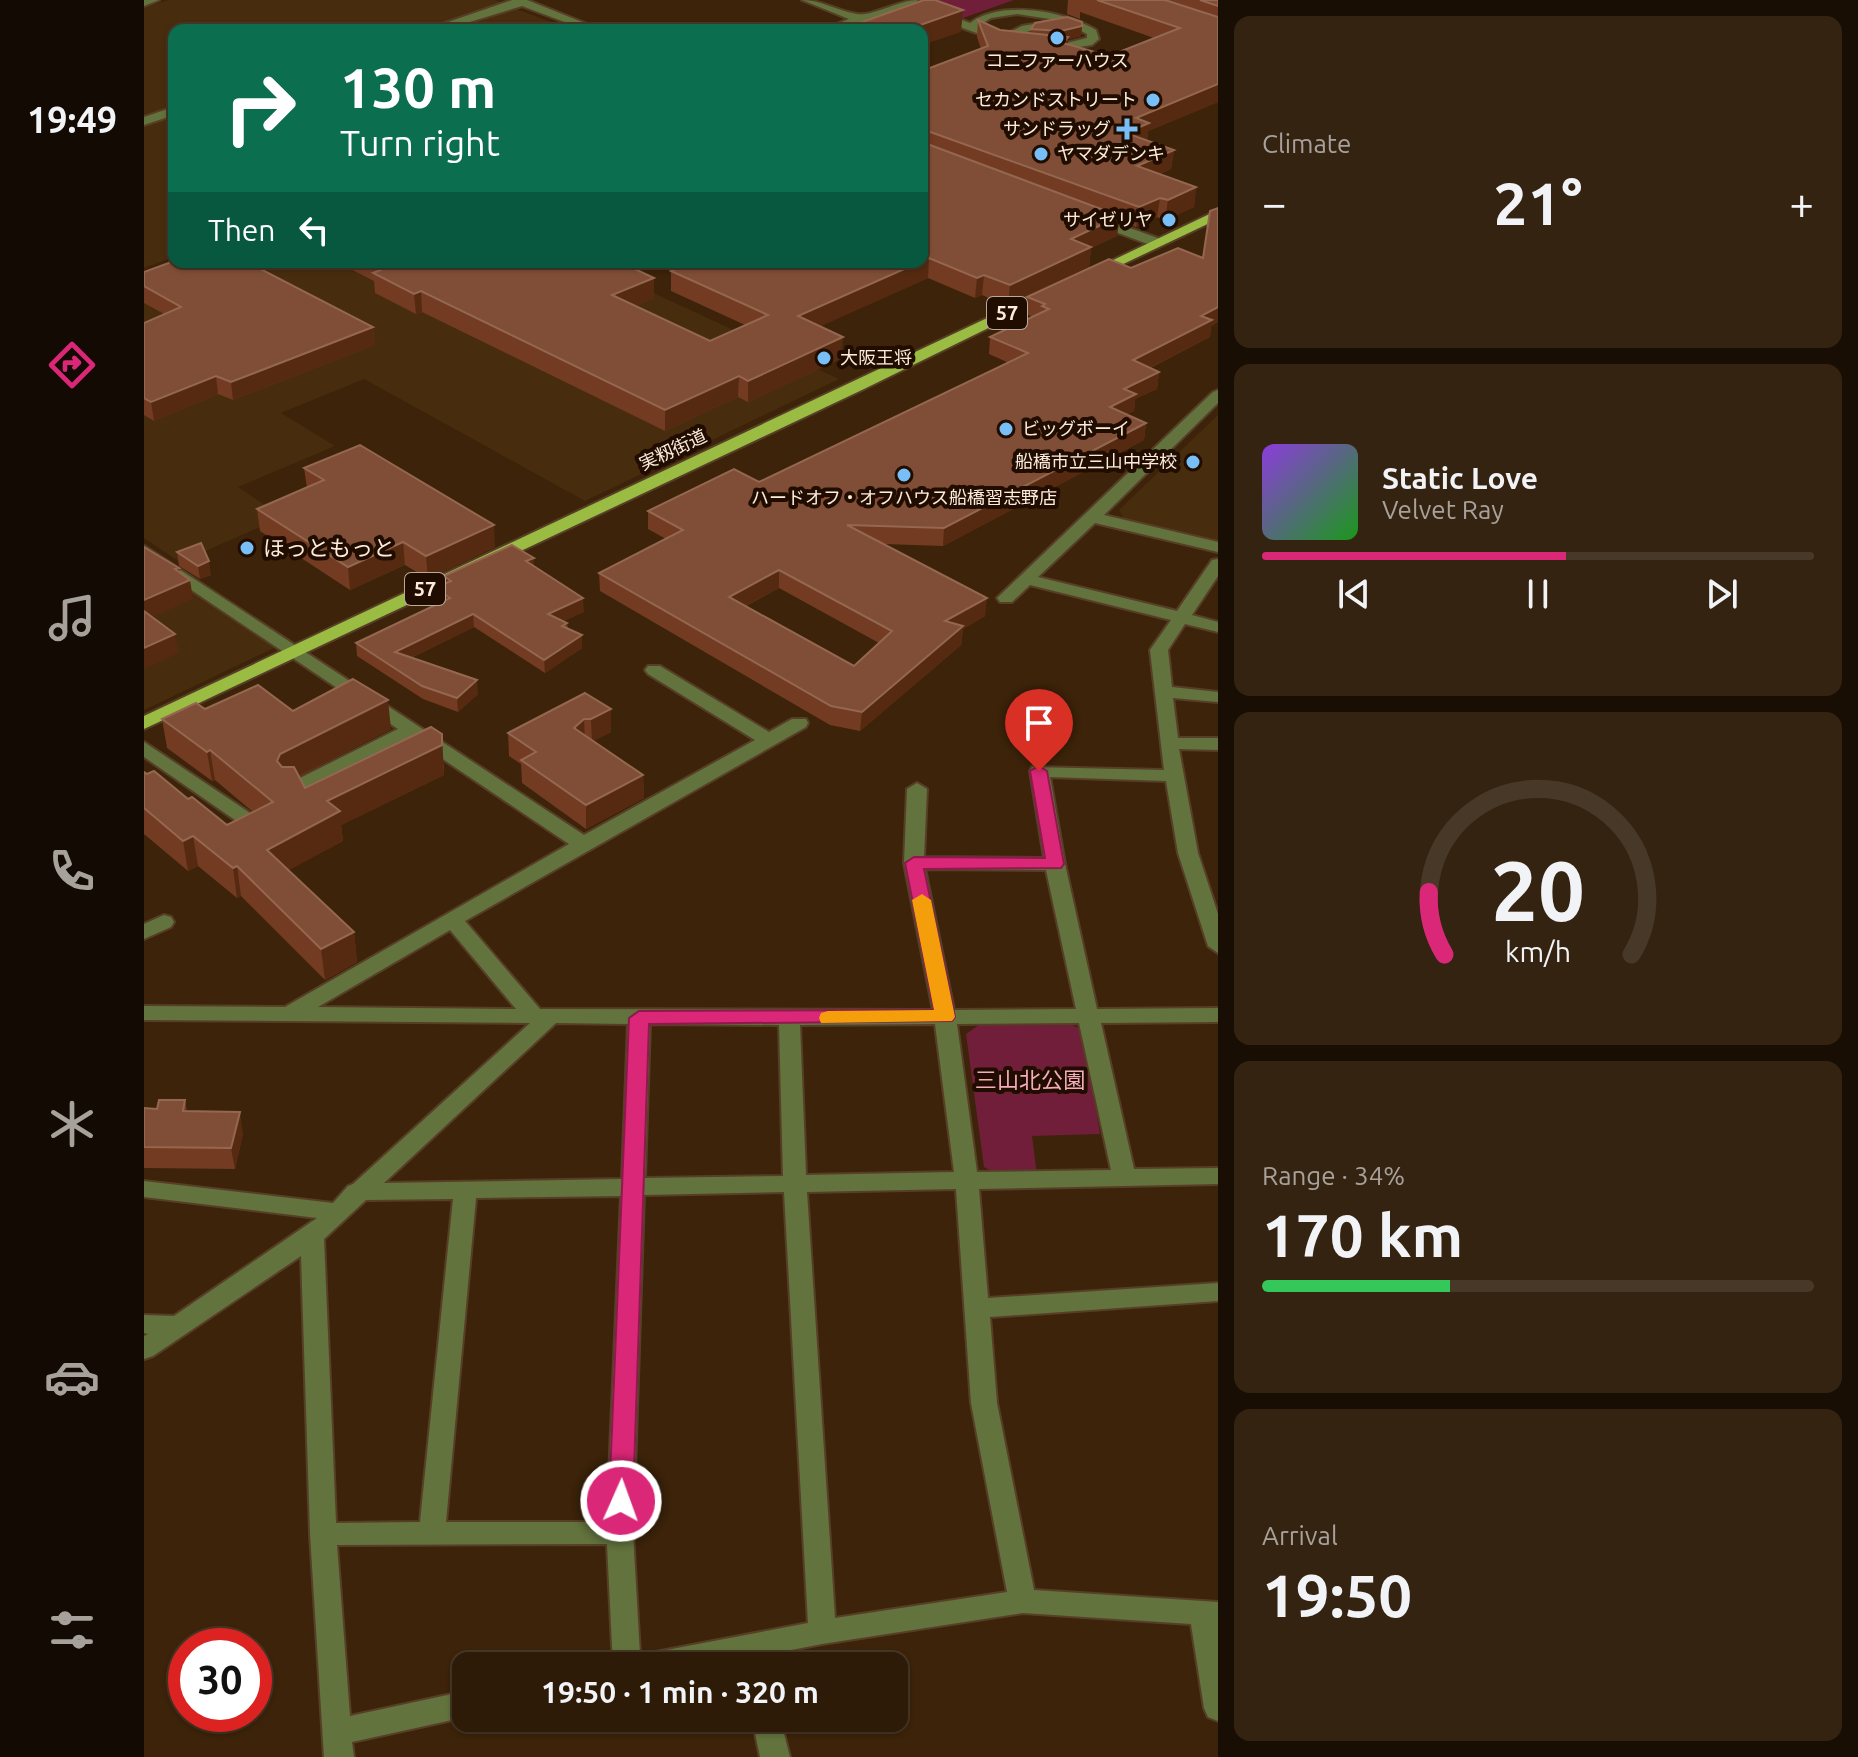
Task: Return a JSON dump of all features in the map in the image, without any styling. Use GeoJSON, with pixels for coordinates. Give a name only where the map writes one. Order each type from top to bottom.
{"type":"FeatureCollection","features":[{"type":"Feature","properties":{"kind":"main road"},"geometry":{"type":"LineString","coordinates":[[1078,280],[1218,214]]}},
{"type":"Feature","properties":{"kind":"main road","name":"実籾街道"},"geometry":{"type":"LineString","coordinates":[[144,723],[1063,287]]}},
{"type":"Feature","properties":{"kind":"street"},"geometry":{"type":"LineString","coordinates":[[144,3],[154,0]]}},
{"type":"Feature","properties":{"kind":"street"},"geometry":{"type":"LineString","coordinates":[[807,0],[860,19]]}},
{"type":"Feature","properties":{"kind":"street"},"geometry":{"type":"LineString","coordinates":[[450,24],[524,1],[581,24]]}},
{"type":"Feature","properties":{"kind":"street"},"geometry":{"type":"LineString","coordinates":[[942,1],[940,4],[945,8],[964,11]]}},
{"type":"Feature","properties":{"kind":"street"},"geometry":{"type":"LineString","coordinates":[[845,24],[909,2],[1031,48],[1075,47],[1088,43],[1093,36],[1080,25],[1042,12],[1012,11],[987,15],[976,23]]}},
{"type":"Feature","properties":{"kind":"street"},"geometry":{"type":"LineString","coordinates":[[987,15],[1026,28]]}},
{"type":"Feature","properties":{"kind":"street"},"geometry":{"type":"LineString","coordinates":[[1000,42],[1026,28],[1055,24],[1075,17]]}},
{"type":"Feature","properties":{"kind":"street"},"geometry":{"type":"LineString","coordinates":[[144,121],[168,113]]}},
{"type":"Feature","properties":{"kind":"street"},"geometry":{"type":"LineString","coordinates":[[1078,213],[1158,243]]}},
{"type":"Feature","properties":{"kind":"street"},"geometry":{"type":"LineString","coordinates":[[1006,598],[1218,395]]}},
{"type":"Feature","properties":{"kind":"street"},"geometry":{"type":"LineString","coordinates":[[1092,517],[1218,547]]}},
{"type":"Feature","properties":{"kind":"street"},"geometry":{"type":"LineString","coordinates":[[144,551],[583,844]]}},
{"type":"Feature","properties":{"kind":"street"},"geometry":{"type":"LineString","coordinates":[[1218,564],[1159,650],[1169,743],[1188,853],[1218,946]]}},
{"type":"Feature","properties":{"kind":"street"},"geometry":{"type":"LineString","coordinates":[[1026,579],[1218,627]]}},
{"type":"Feature","properties":{"kind":"street"},"geometry":{"type":"LineString","coordinates":[[654,670],[768,740]]}},
{"type":"Feature","properties":{"kind":"street"},"geometry":{"type":"LineString","coordinates":[[1163,691],[1218,697]]}},
{"type":"Feature","properties":{"kind":"street"},"geometry":{"type":"LineString","coordinates":[[293,1012],[583,844],[659,792],[799,723]]}},
{"type":"Feature","properties":{"kind":"street"},"geometry":{"type":"LineString","coordinates":[[293,789],[412,729]]}},
{"type":"Feature","properties":{"kind":"street"},"geometry":{"type":"LineString","coordinates":[[1169,743],[1218,744]]}},
{"type":"Feature","properties":{"kind":"street"},"geometry":{"type":"LineString","coordinates":[[144,748],[255,825]]}},
{"type":"Feature","properties":{"kind":"street"},"geometry":{"type":"LineString","coordinates":[[1124,1178],[1055,864],[1039,771],[1175,776]]}},
{"type":"Feature","properties":{"kind":"street"},"geometry":{"type":"LineString","coordinates":[[917,789],[914,863],[945,1017],[967,1181],[984,1403],[1023,1601]]}},
{"type":"Feature","properties":{"kind":"street"},"geometry":{"type":"LineString","coordinates":[[914,863],[1055,864]]}},
{"type":"Feature","properties":{"kind":"street"},"geometry":{"type":"LineString","coordinates":[[453,920],[541,1016]]}},
{"type":"Feature","properties":{"kind":"street"},"geometry":{"type":"LineString","coordinates":[[144,932],[164,922]]}},
{"type":"Feature","properties":{"kind":"street"},"geometry":{"type":"LineString","coordinates":[[144,1013],[293,1012],[639,1018],[1218,1015]]}},
{"type":"Feature","properties":{"kind":"street"},"geometry":{"type":"LineString","coordinates":[[144,1349],[312,1236],[541,1016]]}},
{"type":"Feature","properties":{"kind":"street"},"geometry":{"type":"LineString","coordinates":[[626,1652],[620,1533],[639,1018]]}},
{"type":"Feature","properties":{"kind":"street"},"geometry":{"type":"LineString","coordinates":[[789,1018],[795,1184],[822,1632]]}},
{"type":"Feature","properties":{"kind":"street"},"geometry":{"type":"LineString","coordinates":[[356,1192],[1218,1176]]}},
{"type":"Feature","properties":{"kind":"street"},"geometry":{"type":"LineString","coordinates":[[144,1189],[339,1212]]}},
{"type":"Feature","properties":{"kind":"street"},"geometry":{"type":"LineString","coordinates":[[432,1533],[465,1190]]}},
{"type":"Feature","properties":{"kind":"street"},"geometry":{"type":"LineString","coordinates":[[312,1236],[323,1534],[338,1745],[452,1708]]}},
{"type":"Feature","properties":{"kind":"street"},"geometry":{"type":"LineString","coordinates":[[979,1308],[1218,1292]]}},
{"type":"Feature","properties":{"kind":"street"},"geometry":{"type":"LineString","coordinates":[[144,1324],[179,1326]]}},
{"type":"Feature","properties":{"kind":"street"},"geometry":{"type":"LineString","coordinates":[[323,1534],[620,1533]]}},
{"type":"Feature","properties":{"kind":"street"},"geometry":{"type":"LineString","coordinates":[[763,1652],[822,1632],[1023,1601],[1211,1614],[1218,1708]]}},
{"type":"Feature","properties":{"kind":"street"},"geometry":{"type":"LineString","coordinates":[[769,1732],[775,1757]]}},
{"type":"Feature","properties":{"kind":"shaded area"},"geometry":{"type":"Polygon","coordinates":[[[169,0],[495,0],[503,3],[437,24],[168,24],[168,109],[144,117],[144,7],[169,0]]]}},
{"type":"Feature","properties":{"kind":"shaded area"},"geometry":{"type":"Polygon","coordinates":[[[514,8],[556,24],[463,24],[514,8]]]}},
{"type":"Feature","properties":{"kind":"shaded area"},"geometry":{"type":"Polygon","coordinates":[[[168,118],[168,259],[144,268],[144,126],[168,118]]]}},
{"type":"Feature","properties":{"kind":"shaded area"},"geometry":{"type":"Polygon","coordinates":[[[175,268],[600,268],[839,379],[585,501],[364,379],[281,413],[335,446],[238,487],[283,517],[180,562],[144,538],[144,279],[175,268]]]}},
{"type":"Feature","properties":{"kind":"shaded area","name":"船橋市立三山中学校"},"geometry":{"type":"Polygon","coordinates":[[[1218,415],[1218,541],[1124,519],[1119,510],[1218,415]]]}},
{"type":"Feature","properties":{"kind":"shaded area"},"geometry":{"type":"Polygon","coordinates":[[[144,559],[161,570],[274,648],[144,710],[144,559]]]}},
{"type":"Feature","properties":{"kind":"green space"},"geometry":{"type":"Polygon","coordinates":[[[1014,0],[963,18],[915,2],[1014,0]]]}},
{"type":"Feature","properties":{"kind":"green space","name":"三山北公園"},"geometry":{"type":"Polygon","coordinates":[[[1066,1022],[1083,1030],[1100,1134],[1032,1136],[1037,1175],[1003,1178],[984,1167],[966,1034],[979,1025],[1066,1022]]]}},
{"type":"Feature","properties":{"kind":"building"},"geometry":{"type":"Polygon","coordinates":[[[924,0],[935,0],[963,10],[923,24],[857,24],[924,0]]]}},
{"type":"Feature","properties":{"kind":"building"},"geometry":{"type":"Polygon","coordinates":[[[1097,0],[1165,0],[1218,17],[1218,84],[1136,118],[1149,123],[1126,133],[1174,150],[1137,166],[1196,187],[1168,200],[1160,198],[1139,207],[928,131],[928,69],[988,46],[978,20],[1000,30],[1068,37],[1063,43],[1109,56],[1180,28],[1097,0]]]}},
{"type":"Feature","properties":{"kind":"building"},"geometry":{"type":"Polygon","coordinates":[[[1200,0],[1218,0],[1218,6],[1200,0]]]}},
{"type":"Feature","properties":{"kind":"building"},"geometry":{"type":"Polygon","coordinates":[[[1067,17],[1082,22],[1082,26],[1061,31],[1031,29],[1035,23],[1067,17]]]}},
{"type":"Feature","properties":{"kind":"building"},"geometry":{"type":"Polygon","coordinates":[[[928,144],[1120,216],[1071,239],[1091,247],[1010,285],[984,275],[977,278],[929,258],[928,144]]]}},
{"type":"Feature","properties":{"kind":"building"},"geometry":{"type":"Polygon","coordinates":[[[1218,208],[1218,307],[1201,316],[1212,320],[1133,360],[1159,372],[1124,389],[1136,394],[1110,407],[1146,423],[944,528],[847,525],[987,598],[945,621],[963,626],[862,712],[831,706],[599,573],[683,530],[648,511],[734,469],[759,482],[1028,353],[990,337],[1049,309],[1042,306],[1045,304],[1027,297],[1109,259],[1131,268],[1178,248],[1203,258],[1210,211],[1218,208]],[[779,570],[729,597],[854,666],[892,631],[779,570]]]}},
{"type":"Feature","properties":{"kind":"building"},"geometry":{"type":"Polygon","coordinates":[[[168,263],[168,268],[259,268],[373,327],[231,382],[216,376],[151,402],[144,398],[144,323],[181,307],[144,286],[144,272],[168,263]]]}},
{"type":"Feature","properties":{"kind":"building"},"geometry":{"type":"Polygon","coordinates":[[[386,268],[633,268],[654,278],[612,295],[710,341],[768,315],[671,271],[678,268],[906,268],[798,316],[843,337],[748,381],[739,376],[665,410],[421,291],[414,294],[373,273],[386,268]]]}},
{"type":"Feature","properties":{"kind":"building"},"geometry":{"type":"Polygon","coordinates":[[[360,445],[494,525],[426,556],[403,542],[348,567],[257,509],[324,480],[304,468],[360,445]]]}},
{"type":"Feature","properties":{"kind":"building"},"geometry":{"type":"Polygon","coordinates":[[[201,543],[209,561],[198,566],[177,552],[201,543]]]}},
{"type":"Feature","properties":{"kind":"building"},"geometry":{"type":"Polygon","coordinates":[[[512,545],[534,558],[526,561],[583,598],[548,614],[567,623],[562,626],[582,635],[544,660],[473,614],[395,652],[477,680],[457,698],[422,686],[356,643],[450,598],[435,588],[451,581],[444,576],[512,545]]]}},
{"type":"Feature","properties":{"kind":"building"},"geometry":{"type":"Polygon","coordinates":[[[144,547],[179,568],[175,569],[190,580],[144,600],[144,547]]]}},
{"type":"Feature","properties":{"kind":"building"},"geometry":{"type":"Polygon","coordinates":[[[144,611],[175,634],[144,648],[144,611]]]}},
{"type":"Feature","properties":{"kind":"building"},"geometry":{"type":"Polygon","coordinates":[[[353,679],[388,700],[280,754],[277,761],[282,767],[294,767],[305,788],[431,727],[442,734],[442,745],[327,801],[340,811],[267,850],[354,932],[321,949],[237,866],[233,868],[193,836],[183,841],[144,808],[144,772],[154,771],[227,825],[273,802],[210,750],[207,752],[162,719],[196,703],[205,709],[258,685],[293,711],[353,679]]]}},
{"type":"Feature","properties":{"kind":"building"},"geometry":{"type":"Polygon","coordinates":[[[585,693],[611,709],[591,719],[584,719],[574,728],[643,775],[586,805],[521,760],[536,752],[508,733],[585,693]]]}},
{"type":"Feature","properties":{"kind":"building"},"geometry":{"type":"Polygon","coordinates":[[[159,1100],[185,1100],[183,1111],[240,1112],[231,1148],[144,1147],[144,1108],[157,1109],[159,1100]]]}},
{"type":"Feature","properties":{"kind":"slow traffic"},"geometry":{"type":"LineString","coordinates":[[828,1018],[945,1017],[922,900]]}},
{"type":"Feature","properties":{"kind":"place","name":"コニファーハウス"},"geometry":{"type":"Point","coordinates":[1057,38]}},
{"type":"Feature","properties":{"kind":"place","name":"セカンドストリート"},"geometry":{"type":"Point","coordinates":[1153,100]}},
{"type":"Feature","properties":{"kind":"place","name":"サンドラッグ"},"geometry":{"type":"Point","coordinates":[1127,129]}},
{"type":"Feature","properties":{"kind":"place","name":"ヤマダデンキ"},"geometry":{"type":"Point","coordinates":[1041,154]}},
{"type":"Feature","properties":{"kind":"place","name":"サイゼリヤ"},"geometry":{"type":"Point","coordinates":[1169,220]}},
{"type":"Feature","properties":{"kind":"place","name":"大阪王将"},"geometry":{"type":"Point","coordinates":[824,358]}},
{"type":"Feature","properties":{"kind":"place","name":"ビッグボーイ"},"geometry":{"type":"Point","coordinates":[1006,429]}},
{"type":"Feature","properties":{"kind":"place","name":"船橋市立三山中学校"},"geometry":{"type":"Point","coordinates":[1193,462]}},
{"type":"Feature","properties":{"kind":"place","name":"ハードオフ・オフハウス船橋習志野店"},"geometry":{"type":"Point","coordinates":[904,475]}},
{"type":"Feature","properties":{"kind":"place","name":"ほっともっと"},"geometry":{"type":"Point","coordinates":[247,548]}},
{"type":"Feature","properties":{"kind":"route"},"geometry":{"type":"LineString","coordinates":[[621,1501],[639,1018],[945,1017],[914,863],[1055,864],[1039,771]]}}]}
